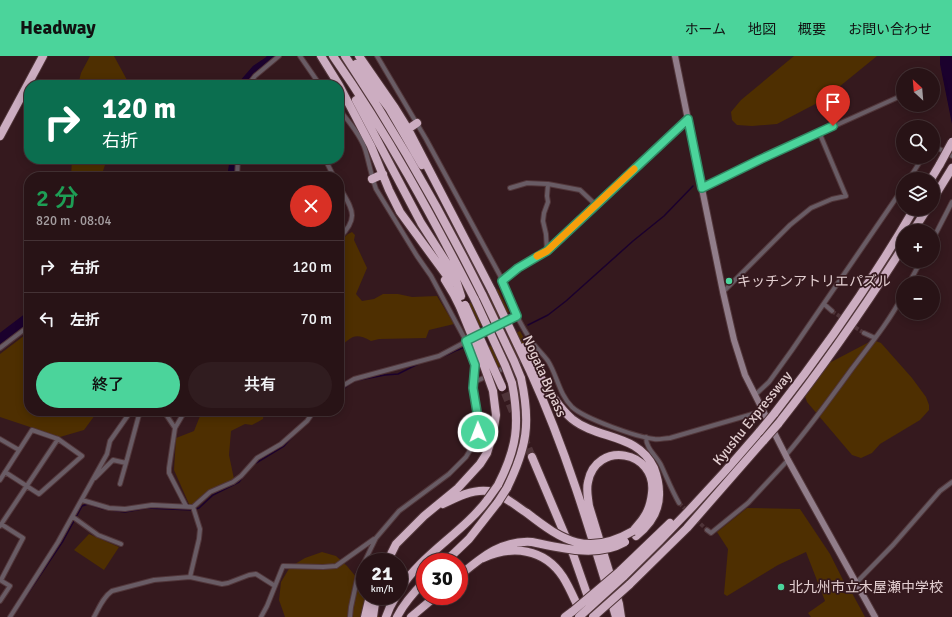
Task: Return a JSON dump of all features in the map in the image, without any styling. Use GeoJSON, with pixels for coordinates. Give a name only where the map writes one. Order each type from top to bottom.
{"type":"FeatureCollection","features":[{"type":"Feature","properties":{"kind":"highway"},"geometry":{"type":"LineString","coordinates":[[30,80],[44,56]]}},
{"type":"Feature","properties":{"kind":"highway"},"geometry":{"type":"LineString","coordinates":[[321,56],[336,80]]}},
{"type":"Feature","properties":{"kind":"highway"},"geometry":{"type":"LineString","coordinates":[[330,56],[367,118],[421,223],[454,277],[493,391],[496,415],[494,433],[487,453],[480,464],[458,488],[424,516],[396,544],[392,553]]}},
{"type":"Feature","properties":{"kind":"highway"},"geometry":{"type":"LineString","coordinates":[[334,56],[392,146],[450,251],[475,300],[505,365],[512,383],[516,403],[517,426],[515,443],[508,466],[498,485],[480,510],[420,565],[408,580]]}},
{"type":"Feature","properties":{"kind":"highway"},"geometry":{"type":"LineString","coordinates":[[345,56],[429,193],[483,296],[521,378],[526,401],[527,423],[524,445],[518,467],[498,502],[469,539],[454,553]]}},
{"type":"Feature","properties":{"kind":"highway"},"geometry":{"type":"LineString","coordinates":[[349,56],[389,108],[452,216]]}},
{"type":"Feature","properties":{"kind":"highway"},"geometry":{"type":"LineString","coordinates":[[359,56],[408,129],[534,371],[563,411],[572,419],[582,426],[630,443],[646,455],[656,474],[659,485],[659,498],[656,512],[650,523],[621,544],[593,551],[532,542],[511,543],[504,545],[468,569]]}},
{"type":"Feature","properties":{"kind":"highway"},"geometry":{"type":"LineString","coordinates":[[1,132],[24,91]]}},
{"type":"Feature","properties":{"kind":"highway"},"geometry":{"type":"LineString","coordinates":[[344,94],[368,140],[394,200],[414,238],[463,306],[503,390]]}},
{"type":"Feature","properties":{"kind":"highway"},"geometry":{"type":"LineString","coordinates":[[408,129],[417,123]]}},
{"type":"Feature","properties":{"kind":"highway"},"geometry":{"type":"LineString","coordinates":[[936,172],[952,142]]}},
{"type":"Feature","properties":{"kind":"highway"},"geometry":{"type":"LineString","coordinates":[[940,188],[951,170]]}},
{"type":"Feature","properties":{"kind":"highway"},"geometry":{"type":"LineString","coordinates":[[372,179],[383,174]]}},
{"type":"Feature","properties":{"kind":"highway","name":"Kyushu Expressway"},"geometry":{"type":"LineString","coordinates":[[565,617],[576,614],[622,574],[719,479],[774,414],[820,353],[861,294],[910,216]]}},
{"type":"Feature","properties":{"kind":"highway"},"geometry":{"type":"LineString","coordinates":[[405,220],[450,278],[461,296]]}},
{"type":"Feature","properties":{"kind":"highway","name":"Kyushu Expressway"},"geometry":{"type":"LineString","coordinates":[[594,617],[687,528],[778,424],[832,353],[896,258]]}},
{"type":"Feature","properties":{"kind":"highway","name":"Nogata Bypass"},"geometry":{"type":"LineString","coordinates":[[534,371],[570,469],[616,617]]}},
{"type":"Feature","properties":{"kind":"highway"},"geometry":{"type":"LineString","coordinates":[[424,516],[442,504],[460,496],[474,492],[489,491],[507,499],[556,535],[571,542],[578,543],[603,544],[634,534],[645,516],[650,503],[652,490],[651,481],[643,465],[634,458],[624,454],[614,454],[605,458],[595,466],[588,480],[587,494],[589,506],[619,604],[621,617]]}},
{"type":"Feature","properties":{"kind":"highway"},"geometry":{"type":"LineString","coordinates":[[532,457],[573,554],[594,617]]}},
{"type":"Feature","properties":{"kind":"highway"},"geometry":{"type":"LineString","coordinates":[[483,558],[495,552],[515,550],[526,551],[540,556],[553,565],[562,575],[583,617]]}},
{"type":"Feature","properties":{"kind":"highway"},"geometry":{"type":"LineString","coordinates":[[396,617],[416,589]]}},
{"type":"Feature","properties":{"kind":"highway"},"geometry":{"type":"LineString","coordinates":[[365,617],[368,605]]}},
{"type":"Feature","properties":{"kind":"highway"},"geometry":{"type":"LineString","coordinates":[[373,617],[375,605]]}},
{"type":"Feature","properties":{"kind":"highway"},"geometry":{"type":"LineString","coordinates":[[386,617],[391,605]]}},
{"type":"Feature","properties":{"kind":"highway"},"geometry":{"type":"LineString","coordinates":[[411,617],[426,605]]}},
{"type":"Feature","properties":{"kind":"highway"},"geometry":{"type":"LineString","coordinates":[[418,617],[429,605]]}},
{"type":"Feature","properties":{"kind":"street"},"geometry":{"type":"LineString","coordinates":[[252,80],[279,56]]}},
{"type":"Feature","properties":{"kind":"street"},"geometry":{"type":"LineString","coordinates":[[300,56],[317,80]]}},
{"type":"Feature","properties":{"kind":"street"},"geometry":{"type":"LineString","coordinates":[[377,56],[417,123],[502,281],[517,316],[539,351],[548,362],[565,398],[572,407],[584,416],[618,429],[656,439],[670,438],[763,411]]}},
{"type":"Feature","properties":{"kind":"street"},"geometry":{"type":"LineString","coordinates":[[675,56],[723,292],[734,340],[745,375],[787,458],[874,617]]}},
{"type":"Feature","properties":{"kind":"street"},"geometry":{"type":"LineString","coordinates":[[702,188],[819,132],[896,98]]}},
{"type":"Feature","properties":{"kind":"street"},"geometry":{"type":"LineString","coordinates":[[261,617],[283,566],[336,566],[376,538],[400,511],[449,474],[466,457],[476,440],[479,424],[473,388],[475,365],[466,341],[431,276],[382,199],[372,179],[365,148],[360,138],[344,116]]}},
{"type":"Feature","properties":{"kind":"street"},"geometry":{"type":"LineString","coordinates":[[502,281],[518,268],[547,251],[688,119]]}},
{"type":"Feature","properties":{"kind":"street"},"geometry":{"type":"LineString","coordinates":[[723,292],[790,225],[811,208],[832,199],[846,196],[819,132]]}},
{"type":"Feature","properties":{"kind":"street"},"geometry":{"type":"LineString","coordinates":[[940,149],[952,156]]}},
{"type":"Feature","properties":{"kind":"street"},"geometry":{"type":"LineString","coordinates":[[510,188],[527,183],[548,184],[580,190],[596,205]]}},
{"type":"Feature","properties":{"kind":"street"},"geometry":{"type":"LineString","coordinates":[[547,251],[546,234],[543,222],[544,213],[548,202],[548,184]]}},
{"type":"Feature","properties":{"kind":"street"},"geometry":{"type":"LineString","coordinates":[[344,195],[352,210],[352,222],[344,233]]}},
{"type":"Feature","properties":{"kind":"street"},"geometry":{"type":"LineString","coordinates":[[755,395],[769,382],[896,198]]}},
{"type":"Feature","properties":{"kind":"street"},"geometry":{"type":"LineString","coordinates":[[940,225],[952,202]]}},
{"type":"Feature","properties":{"kind":"street"},"geometry":{"type":"LineString","coordinates":[[824,304],[832,311]]}},
{"type":"Feature","properties":{"kind":"street"},"geometry":{"type":"LineString","coordinates":[[707,530],[711,533],[748,503],[787,458],[896,308]]}},
{"type":"Feature","properties":{"kind":"street"},"geometry":{"type":"LineString","coordinates":[[344,385],[354,379],[439,356],[517,316]]}},
{"type":"Feature","properties":{"kind":"street"},"geometry":{"type":"LineString","coordinates":[[0,348],[24,330]]}},
{"type":"Feature","properties":{"kind":"street"},"geometry":{"type":"LineString","coordinates":[[864,333],[875,338]]}},
{"type":"Feature","properties":{"kind":"street"},"geometry":{"type":"LineString","coordinates":[[474,382],[539,351]]}},
{"type":"Feature","properties":{"kind":"street"},"geometry":{"type":"LineString","coordinates":[[10,617],[50,556],[73,517],[107,454],[110,441],[128,416]]}},
{"type":"Feature","properties":{"kind":"street"},"geometry":{"type":"LineString","coordinates":[[120,484],[139,416]]}},
{"type":"Feature","properties":{"kind":"street"},"geometry":{"type":"LineString","coordinates":[[167,416],[175,428]]}},
{"type":"Feature","properties":{"kind":"street"},"geometry":{"type":"LineString","coordinates":[[182,416],[175,428],[169,473],[186,506]]}},
{"type":"Feature","properties":{"kind":"street"},"geometry":{"type":"LineString","coordinates":[[82,500],[109,508],[125,509],[152,505],[193,507],[210,492],[233,482],[241,476],[257,458],[281,444],[307,421],[310,416]]}},
{"type":"Feature","properties":{"kind":"street"},"geometry":{"type":"LineString","coordinates":[[0,480],[5,472],[19,450],[32,430],[58,439],[82,456],[39,494],[5,472]]}},
{"type":"Feature","properties":{"kind":"street"},"geometry":{"type":"LineString","coordinates":[[646,437],[646,444],[660,463],[679,503]]}},
{"type":"Feature","properties":{"kind":"street"},"geometry":{"type":"LineString","coordinates":[[0,439],[19,450]]}},
{"type":"Feature","properties":{"kind":"street"},"geometry":{"type":"LineString","coordinates":[[0,601],[10,586],[1,580],[23,538],[1,525],[58,439]]}},
{"type":"Feature","properties":{"kind":"street"},"geometry":{"type":"LineString","coordinates":[[93,480],[113,460],[126,463]]}},
{"type":"Feature","properties":{"kind":"street"},"geometry":{"type":"LineString","coordinates":[[856,583],[894,545],[940,491],[952,482]]}},
{"type":"Feature","properties":{"kind":"street"},"geometry":{"type":"LineString","coordinates":[[190,576],[200,529],[193,507]]}},
{"type":"Feature","properties":{"kind":"street"},"geometry":{"type":"LineString","coordinates":[[73,517],[98,535],[121,544]]}},
{"type":"Feature","properties":{"kind":"street"},"geometry":{"type":"LineString","coordinates":[[350,617],[358,575],[376,538]]}},
{"type":"Feature","properties":{"kind":"street"},"geometry":{"type":"LineString","coordinates":[[94,617],[101,604],[112,591],[154,580],[190,576],[222,584],[256,574],[275,586]]}},
{"type":"Feature","properties":{"kind":"shaded area"},"geometry":{"type":"Polygon","coordinates":[[[90,56],[114,56],[127,80],[79,80],[81,73],[90,56]]]}},
{"type":"Feature","properties":{"kind":"shaded area"},"geometry":{"type":"Polygon","coordinates":[[[794,56],[877,56],[823,100],[777,124],[752,126],[737,125],[732,120],[731,112],[741,100],[794,56]]]}},
{"type":"Feature","properties":{"kind":"shaded area"},"geometry":{"type":"Polygon","coordinates":[[[940,56],[952,56],[952,124],[940,64],[940,56]]]}},
{"type":"Feature","properties":{"kind":"shaded area"},"geometry":{"type":"Polygon","coordinates":[[[72,164],[105,164],[103,172],[71,172],[72,164]]]}},
{"type":"Feature","properties":{"kind":"shaded area"},"geometry":{"type":"Polygon","coordinates":[[[352,232],[355,235],[354,240],[367,268],[356,294],[362,301],[374,299],[383,294],[398,294],[412,297],[437,296],[454,324],[429,330],[426,338],[379,339],[371,341],[357,336],[344,344],[344,238],[352,232]]]}},
{"type":"Feature","properties":{"kind":"shaded area"},"geometry":{"type":"Polygon","coordinates":[[[498,289],[509,312],[472,330],[462,307],[498,289]]]}},
{"type":"Feature","properties":{"kind":"shaded area"},"geometry":{"type":"Polygon","coordinates":[[[520,331],[531,351],[483,375],[476,351],[493,345],[520,331]]]}},
{"type":"Feature","properties":{"kind":"shaded area"},"geometry":{"type":"Polygon","coordinates":[[[24,336],[24,416],[94,416],[84,430],[60,437],[0,417],[0,354],[24,336]]]}},
{"type":"Feature","properties":{"kind":"shaded area"},"geometry":{"type":"Polygon","coordinates":[[[873,340],[881,343],[912,378],[926,397],[929,410],[920,420],[880,444],[872,453],[861,458],[852,455],[807,402],[801,385],[803,379],[814,371],[873,340]]]}},
{"type":"Feature","properties":{"kind":"shaded area"},"geometry":{"type":"Polygon","coordinates":[[[200,416],[263,416],[263,419],[252,425],[245,424],[231,431],[229,455],[234,479],[210,490],[193,504],[189,504],[174,470],[176,438],[194,431],[200,416]]]}},
{"type":"Feature","properties":{"kind":"shaded area"},"geometry":{"type":"Polygon","coordinates":[[[747,508],[800,509],[830,554],[845,584],[842,593],[852,593],[865,617],[811,617],[808,613],[825,601],[806,552],[778,565],[727,596],[724,594],[728,549],[717,532],[747,508]]]}},
{"type":"Feature","properties":{"kind":"shaded area"},"geometry":{"type":"Polygon","coordinates":[[[89,534],[119,547],[104,570],[74,550],[89,534]]]}},
{"type":"Feature","properties":{"kind":"shaded area"},"geometry":{"type":"Polygon","coordinates":[[[322,552],[336,556],[356,577],[356,605],[373,605],[379,617],[285,617],[279,600],[281,582],[290,567],[305,558],[322,552]]]}},
{"type":"Feature","properties":{"kind":"waterway"},"geometry":{"type":"LineString","coordinates":[[247,80],[256,70],[274,56]]}},
{"type":"Feature","properties":{"kind":"waterway"},"geometry":{"type":"LineString","coordinates":[[233,172],[234,164]]}},
{"type":"Feature","properties":{"kind":"waterway"},"geometry":{"type":"LineString","coordinates":[[528,325],[548,315],[566,301],[633,241],[664,216],[693,186]]}},
{"type":"Feature","properties":{"kind":"waterway"},"geometry":{"type":"LineString","coordinates":[[0,339],[24,321]]}},
{"type":"Feature","properties":{"kind":"waterway"},"geometry":{"type":"LineString","coordinates":[[431,360],[440,358],[466,347]]}},
{"type":"Feature","properties":{"kind":"waterway"},"geometry":{"type":"LineString","coordinates":[[344,388],[354,381],[398,374],[418,364]]}},
{"type":"Feature","properties":{"kind":"waterway"},"geometry":{"type":"LineString","coordinates":[[306,424],[313,416]]}},
{"type":"Feature","properties":{"kind":"waterway"},"geometry":{"type":"LineString","coordinates":[[256,463],[284,446],[294,435]]}},
{"type":"Feature","properties":{"kind":"waterway"},"geometry":{"type":"LineString","coordinates":[[12,617],[63,541],[82,506],[88,504],[103,509],[125,512],[147,508],[192,510],[199,508],[213,495],[239,482],[250,468]]}},
{"type":"Feature","properties":{"kind":"tunnel"},"geometry":{"type":"LineString","coordinates":[[832,311],[845,320]]}},
{"type":"Feature","properties":{"kind":"tunnel"},"geometry":{"type":"LineString","coordinates":[[850,324],[864,333]]}},
{"type":"Feature","properties":{"kind":"tunnel"},"geometry":{"type":"LineString","coordinates":[[505,393],[532,457]]}},
{"type":"Feature","properties":{"kind":"tunnel"},"geometry":{"type":"LineString","coordinates":[[679,503],[707,530]]}},
{"type":"Feature","properties":{"kind":"slow traffic"},"geometry":{"type":"LineString","coordinates":[[537,256],[547,251],[634,169]]}},
{"type":"Feature","properties":{"kind":"place","name":"キッチンアトリエパズル"},"geometry":{"type":"Point","coordinates":[729,281]}},
{"type":"Feature","properties":{"kind":"place","name":"北九州市立木屋瀬中学校"},"geometry":{"type":"Point","coordinates":[781,587]}},
{"type":"Feature","properties":{"kind":"route"},"geometry":{"type":"LineString","coordinates":[[478,432],[479,424],[473,388],[475,379],[475,365],[466,341],[517,316],[502,281],[518,268],[547,251],[688,119],[702,188],[833,126]]}}]}
